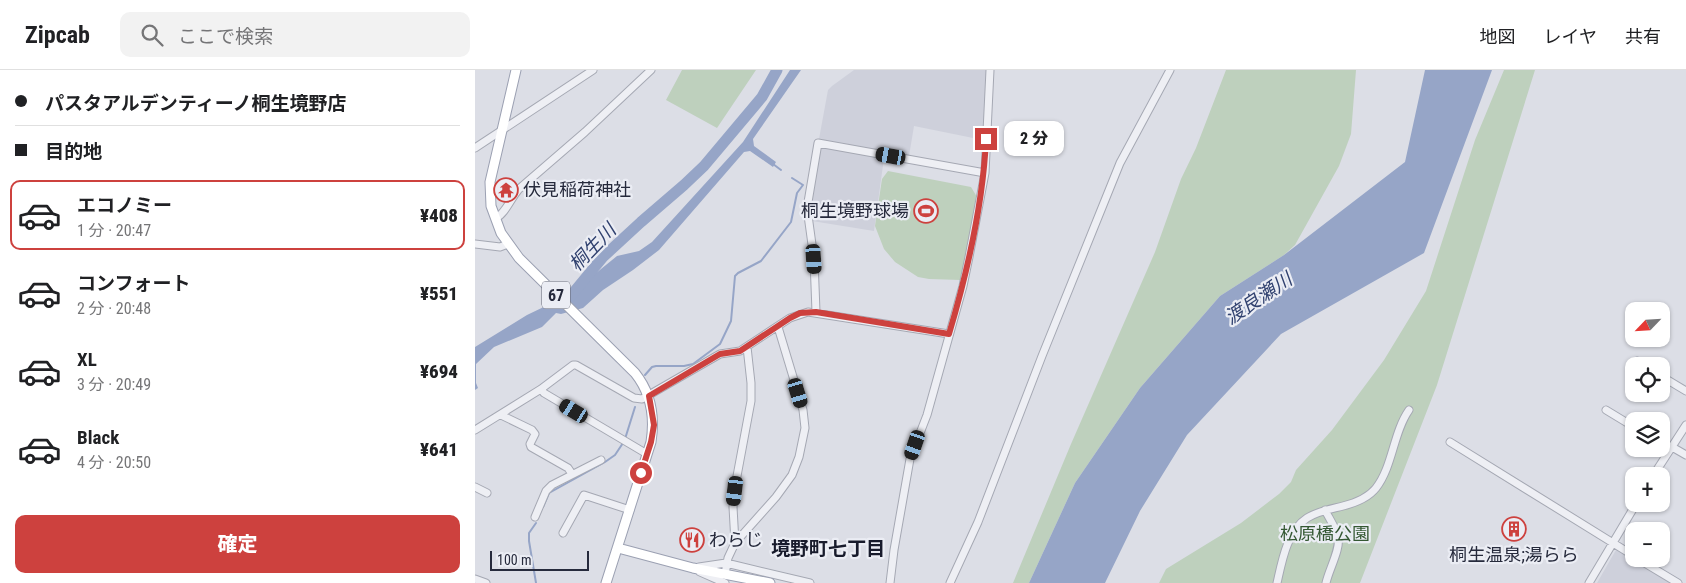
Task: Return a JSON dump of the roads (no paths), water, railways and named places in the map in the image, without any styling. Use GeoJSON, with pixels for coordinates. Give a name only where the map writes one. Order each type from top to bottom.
{"type":"FeatureCollection","features":[{"type":"Feature","properties":{"kind":"main road","name":"67"},"geometry":{"type":"LineString","coordinates":[[516,70],[490,182],[491,206],[501,233],[521,259],[635,373],[644,384],[649,396],[654,425],[630,510],[606,583]]}},
{"type":"Feature","properties":{"kind":"main road"},"geometry":{"type":"LineString","coordinates":[[618,548],[693,568],[725,580],[770,583]]}},
{"type":"Feature","properties":{"kind":"street"},"geometry":{"type":"LineString","coordinates":[[475,148],[593,70]]}},
{"type":"Feature","properties":{"kind":"street"},"geometry":{"type":"LineString","coordinates":[[496,218],[502,214],[519,189],[585,132],[651,70]]}},
{"type":"Feature","properties":{"kind":"street"},"geometry":{"type":"LineString","coordinates":[[890,583],[910,459],[927,415],[963,286],[985,173],[990,70]]}},
{"type":"Feature","properties":{"kind":"street"},"geometry":{"type":"LineString","coordinates":[[950,583],[978,522],[1042,356],[1120,164],[1170,70]]}},
{"type":"Feature","properties":{"kind":"street"},"geometry":{"type":"LineString","coordinates":[[816,312],[814,259],[807,208],[818,143],[985,173]]}},
{"type":"Feature","properties":{"kind":"street"},"geometry":{"type":"LineString","coordinates":[[475,244],[500,247],[508,244]]}},
{"type":"Feature","properties":{"kind":"street"},"geometry":{"type":"LineString","coordinates":[[475,430],[541,389],[573,366],[635,398],[642,399],[720,354],[740,351],[800,313],[816,312],[949,334]]}},
{"type":"Feature","properties":{"kind":"street"},"geometry":{"type":"LineString","coordinates":[[725,580],[726,563],[735,543],[776,497],[792,475],[805,428],[803,410],[778,327]]}},
{"type":"Feature","properties":{"kind":"street"},"geometry":{"type":"LineString","coordinates":[[735,543],[733,507],[751,401],[747,347]]}},
{"type":"Feature","properties":{"kind":"street"},"geometry":{"type":"LineString","coordinates":[[1670,381],[1686,391]]}},
{"type":"Feature","properties":{"kind":"street"},"geometry":{"type":"LineString","coordinates":[[541,389],[544,394],[647,454]]}},
{"type":"Feature","properties":{"kind":"street"},"geometry":{"type":"LineString","coordinates":[[1277,583],[1285,552],[1297,527],[1305,519],[1325,510],[1356,502],[1375,489],[1382,478],[1399,428],[1409,410]]}},
{"type":"Feature","properties":{"kind":"street"},"geometry":{"type":"LineString","coordinates":[[1605,410],[1625,422]]}},
{"type":"Feature","properties":{"kind":"street"},"geometry":{"type":"LineString","coordinates":[[501,415],[532,430],[535,434],[530,444],[531,447],[568,468],[572,474]]}},
{"type":"Feature","properties":{"kind":"street"},"geometry":{"type":"LineString","coordinates":[[1659,467],[1686,425]]}},
{"type":"Feature","properties":{"kind":"street"},"geometry":{"type":"LineString","coordinates":[[1450,442],[1625,551]]}},
{"type":"Feature","properties":{"kind":"street"},"geometry":{"type":"LineString","coordinates":[[1672,448],[1686,455]]}},
{"type":"Feature","properties":{"kind":"street"},"geometry":{"type":"LineString","coordinates":[[535,517],[546,491],[552,485],[601,460]]}},
{"type":"Feature","properties":{"kind":"street"},"geometry":{"type":"LineString","coordinates":[[475,487],[487,493]]}},
{"type":"Feature","properties":{"kind":"street"},"geometry":{"type":"LineString","coordinates":[[563,533],[584,495],[630,510]]}},
{"type":"Feature","properties":{"kind":"street"},"geometry":{"type":"LineString","coordinates":[[1325,510],[1339,541],[1326,583]]}},
{"type":"Feature","properties":{"kind":"street"},"geometry":{"type":"LineString","coordinates":[[1589,583],[1631,512]]}},
{"type":"Feature","properties":{"kind":"street"},"geometry":{"type":"LineString","coordinates":[[693,568],[726,563],[810,583]]}},
{"type":"Feature","properties":{"kind":"street"},"geometry":{"type":"LineString","coordinates":[[1651,567],[1678,583]]}},
{"type":"Feature","properties":{"kind":"street"},"geometry":{"type":"LineString","coordinates":[[475,579],[486,583]]}},
{"type":"Feature","properties":{"kind":"water"},"geometry":{"type":"Polygon","coordinates":[[[790,70],[801,70],[753,139],[754,146],[776,162],[773,167],[750,151],[744,152],[659,250],[603,290],[583,308],[561,314],[556,313],[542,327],[494,347],[476,364],[476,383],[478,388],[475,390],[475,347],[527,315],[552,303],[566,288],[574,291],[617,256],[639,251],[652,242],[743,142],[790,70]]]}},
{"type":"Feature","properties":{"kind":"water","name":"渡良瀬川"},"geometry":{"type":"Polygon","coordinates":[[[1425,70],[1492,70],[1424,253],[1281,334],[1187,435],[1140,511],[1105,583],[1029,583],[1075,483],[1140,388],[1220,296],[1284,255],[1405,162],[1425,70]]]}},
{"type":"Feature","properties":{"kind":"waterway","name":"桐生川"},"geometry":{"type":"LineString","coordinates":[[569,298],[603,257],[704,166],[762,97],[777,70]]}},
{"type":"Feature","properties":{"kind":"waterway"},"geometry":{"type":"LineString","coordinates":[[773,164],[781,170]]}},
{"type":"Feature","properties":{"kind":"waterway"},"geometry":{"type":"LineString","coordinates":[[645,375],[652,367],[656,366],[684,366],[693,364],[720,344],[731,321],[735,276],[761,261],[791,222],[797,193],[803,185],[792,178]]}},
{"type":"Feature","properties":{"kind":"waterway"},"geometry":{"type":"LineString","coordinates":[[625,439],[635,407]]}},
{"type":"Feature","properties":{"kind":"waterway"},"geometry":{"type":"LineString","coordinates":[[543,507],[549,493],[605,462],[615,455],[623,443]]}},
{"type":"Feature","properties":{"kind":"waterway"},"geometry":{"type":"LineString","coordinates":[[536,523],[529,533],[536,583]]}},
{"type":"Feature","properties":{"kind":"place","name":"伏見稲荷神社"},"geometry":{"type":"Point","coordinates":[506,190]}},
{"type":"Feature","properties":{"kind":"place","name":"桐生境野球場"},"geometry":{"type":"Point","coordinates":[926,211]}},
{"type":"Feature","properties":{"kind":"place","name":"桐生温泉;湯らら"},"geometry":{"type":"Point","coordinates":[1514,529]}},
{"type":"Feature","properties":{"kind":"place","name":"わらじ"},"geometry":{"type":"Point","coordinates":[692,540]}},
{"type":"Feature","properties":{"kind":"district","name":"境野町七丁目"},"geometry":{"type":"Point","coordinates":[828,548]}},
{"type":"Feature","properties":{"kind":"park label","name":"松原橋公園"},"geometry":{"type":"Point","coordinates":[1325,534]}}]}
